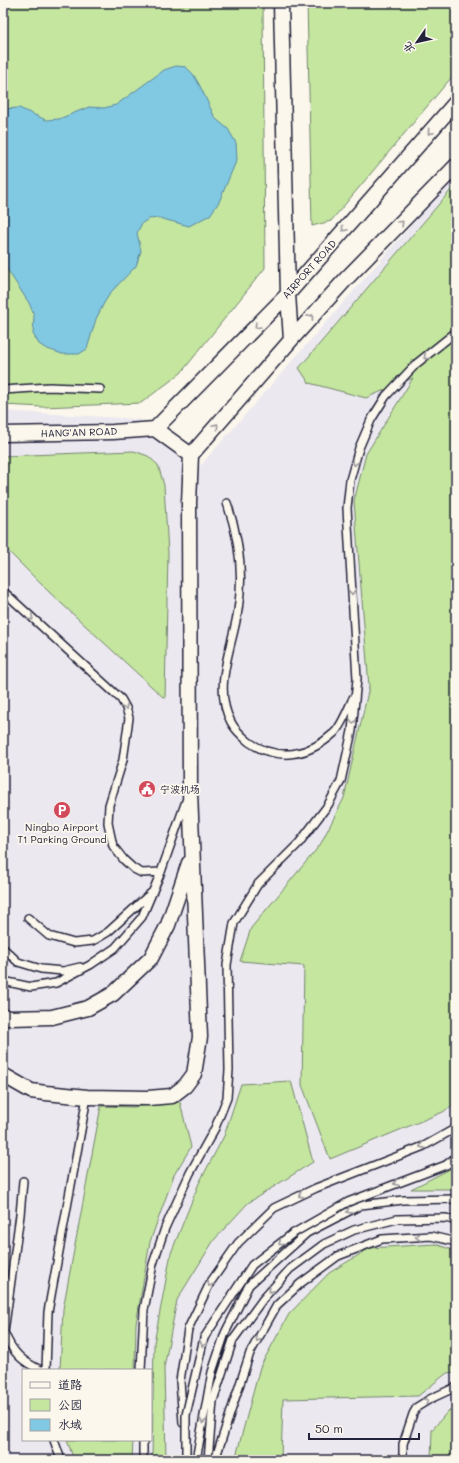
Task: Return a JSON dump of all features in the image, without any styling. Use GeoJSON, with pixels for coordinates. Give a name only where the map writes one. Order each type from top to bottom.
{"type":"FeatureCollection","features":[{"type":"Feature","properties":{"kind":"street"},"geometry":{"type":"LineString","coordinates":[[281,3],[288,294],[291,340]]}},
{"type":"Feature","properties":{"kind":"street","name":"AIRPORT ROAD"},"geometry":{"type":"LineString","coordinates":[[155,429],[288,294],[456,102]]}},
{"type":"Feature","properties":{"kind":"street"},"geometry":{"type":"LineString","coordinates":[[3,1075],[31,1091],[86,1097],[148,1098],[172,1096],[186,1086],[194,1074],[200,1037],[190,792],[189,503],[191,455],[345,280],[456,166]]}},
{"type":"Feature","properties":{"kind":"street"},"geometry":{"type":"LineString","coordinates":[[155,429],[191,455]]}},
{"type":"Feature","properties":{"kind":"street","name":"HANG'AN ROAD"},"geometry":{"type":"LineString","coordinates":[[3,434],[113,432],[155,429]]}},
{"type":"Feature","properties":{"kind":"street"},"geometry":{"type":"LineString","coordinates":[[3,1016],[9,1018],[52,1017],[88,1008],[113,994],[151,958],[168,925],[192,855]]}},
{"type":"Feature","properties":{"kind":"lane"},"geometry":{"type":"LineString","coordinates":[[141,1369],[144,1310],[153,1264],[165,1228],[190,1172],[215,1128],[227,1098],[229,1070],[227,965],[234,923],[258,884],[299,843],[328,805],[341,781],[352,731],[357,679],[347,508],[350,480],[359,448],[371,420],[386,396],[416,364],[456,332]]}},
{"type":"Feature","properties":{"kind":"lane"},"geometry":{"type":"LineString","coordinates":[[3,390],[49,387],[100,389]]}},
{"type":"Feature","properties":{"kind":"lane"},"geometry":{"type":"LineString","coordinates":[[227,503],[234,523],[241,572],[238,610],[224,675],[223,700],[231,723],[243,738],[260,749],[281,754],[300,753],[316,747],[336,732],[355,695]]}},
{"type":"Feature","properties":{"kind":"lane"},"geometry":{"type":"LineString","coordinates":[[3,591],[121,699],[129,718],[124,754],[109,805],[108,823],[113,846],[124,860],[142,873],[160,872]]}},
{"type":"Feature","properties":{"kind":"lane"},"geometry":{"type":"LineString","coordinates":[[3,981],[31,987],[56,983],[90,965],[115,948],[142,917],[190,792]]}},
{"type":"Feature","properties":{"kind":"lane"},"geometry":{"type":"LineString","coordinates":[[28,918],[50,936],[74,943],[93,941],[108,932],[152,892]]}},
{"type":"Feature","properties":{"kind":"lane"},"geometry":{"type":"LineString","coordinates":[[3,948],[18,962],[41,969],[63,971],[90,965]]}},
{"type":"Feature","properties":{"kind":"lane"},"geometry":{"type":"LineString","coordinates":[[46,1369],[48,1312],[86,1097]]}},
{"type":"Feature","properties":{"kind":"lane"},"geometry":{"type":"LineString","coordinates":[[186,1460],[180,1381],[188,1329],[210,1283],[238,1243],[274,1208],[316,1188],[424,1146],[456,1128]]}},
{"type":"Feature","properties":{"kind":"lane"},"geometry":{"type":"LineString","coordinates":[[186,1460],[186,1415],[204,1338],[252,1265],[292,1234],[348,1202],[446,1165],[456,1157]]}},
{"type":"Feature","properties":{"kind":"lane"},"geometry":{"type":"LineString","coordinates":[[23,1181],[20,1215],[4,1332],[9,1345],[20,1358],[30,1366],[38,1369]]}},
{"type":"Feature","properties":{"kind":"lane"},"geometry":{"type":"LineString","coordinates":[[196,1460],[212,1372],[224,1333],[249,1285],[307,1233],[360,1205],[403,1200],[456,1199]]}},
{"type":"Feature","properties":{"kind":"lane"},"geometry":{"type":"LineString","coordinates":[[208,1460],[213,1401],[233,1340],[263,1299],[290,1269],[324,1244],[354,1230],[397,1219],[446,1218],[456,1221]]}},
{"type":"Feature","properties":{"kind":"lane"},"geometry":{"type":"LineString","coordinates":[[215,1460],[250,1353],[277,1305],[301,1283],[338,1256],[382,1239],[431,1236],[456,1242]]}},
{"type":"Feature","properties":{"kind":"lane"},"geometry":{"type":"LineString","coordinates":[[403,1460],[403,1444],[413,1414],[417,1407],[456,1387]]}},
{"type":"Feature","properties":{"kind":"lane"},"geometry":{"type":"LineString","coordinates":[[54,1441],[61,1460]]}},
{"type":"Feature","properties":{"kind":"lane"},"geometry":{"type":"LineString","coordinates":[[143,1441],[143,1460]]}},
{"type":"Feature","properties":{"kind":"shaded area"},"geometry":{"type":"Polygon","coordinates":[[[456,174],[456,1460],[3,1460],[3,411],[139,419],[200,466],[456,174]]]}},
{"type":"Feature","properties":{"kind":"green space"},"geometry":{"type":"Polygon","coordinates":[[[3,3],[263,3],[265,268],[181,373],[141,403],[43,407],[3,405],[3,3]]]}},
{"type":"Feature","properties":{"kind":"green space"},"geometry":{"type":"Polygon","coordinates":[[[307,3],[456,3],[456,72],[331,221],[312,226],[307,3]]]}},
{"type":"Feature","properties":{"kind":"green space"},"geometry":{"type":"Polygon","coordinates":[[[456,184],[456,1103],[443,1112],[330,1159],[302,1085],[304,966],[240,961],[251,928],[320,845],[344,798],[369,687],[354,501],[366,454],[413,378],[366,398],[309,383],[299,368],[456,184]]]}},
{"type":"Feature","properties":{"kind":"green space"},"geometry":{"type":"Polygon","coordinates":[[[134,451],[148,456],[158,465],[164,485],[168,553],[165,699],[49,592],[3,546],[3,456],[134,451]]]}},
{"type":"Feature","properties":{"kind":"green space"},"geometry":{"type":"Polygon","coordinates":[[[291,1081],[313,1162],[248,1203],[214,1240],[177,1300],[164,1368],[166,1460],[152,1460],[154,1343],[171,1253],[199,1183],[224,1136],[241,1084],[291,1081]]]}},
{"type":"Feature","properties":{"kind":"green space"},"geometry":{"type":"Polygon","coordinates":[[[180,1102],[191,1147],[174,1175],[150,1242],[136,1324],[135,1369],[60,1369],[63,1309],[101,1106],[132,1107],[180,1102]]]}},
{"type":"Feature","properties":{"kind":"green space"},"geometry":{"type":"Polygon","coordinates":[[[456,1166],[456,1189],[411,1189],[456,1166]]]}},
{"type":"Feature","properties":{"kind":"green space"},"geometry":{"type":"Polygon","coordinates":[[[435,1244],[456,1251],[456,1372],[447,1373],[418,1396],[283,1399],[281,1460],[235,1460],[260,1367],[289,1314],[329,1273],[370,1248],[435,1244]]]}},
{"type":"Feature","properties":{"kind":"green space"},"geometry":{"type":"Polygon","coordinates":[[[456,1409],[456,1460],[431,1460],[432,1430],[448,1411],[456,1409]]]}},
{"type":"Feature","properties":{"kind":"green space"},"geometry":{"type":"Polygon","coordinates":[[[67,1441],[133,1441],[132,1460],[74,1460],[67,1441]]]}},
{"type":"Feature","properties":{"kind":"water"},"geometry":{"type":"Polygon","coordinates":[[[176,66],[186,67],[193,74],[215,118],[228,129],[236,143],[237,159],[219,202],[210,215],[189,226],[159,218],[149,219],[142,223],[137,233],[141,251],[136,266],[111,292],[104,303],[96,319],[87,349],[79,354],[62,354],[45,348],[39,344],[33,334],[34,315],[29,303],[3,263],[3,109],[19,108],[46,120],[59,119],[89,107],[104,108],[116,105],[164,70],[176,66]]]}},
{"type":"Feature","properties":{"kind":"place","name":"宁波机场"},"geometry":{"type":"Point","coordinates":[147,789]}},
{"type":"Feature","properties":{"kind":"place","name":"Ningbo Airport T1 Parking Ground"},"geometry":{"type":"Point","coordinates":[62,810]}}]}
